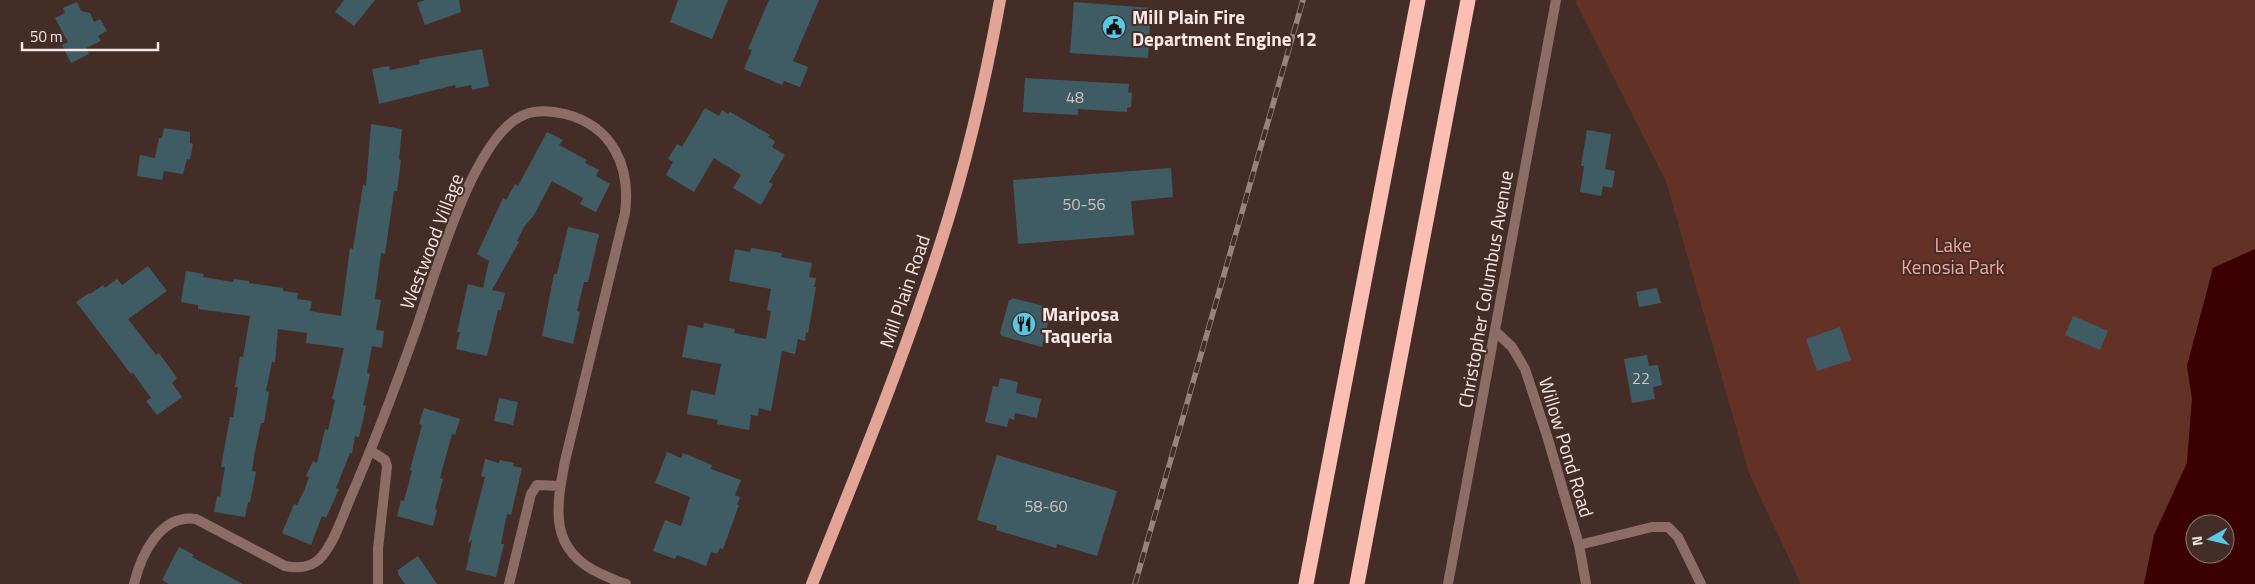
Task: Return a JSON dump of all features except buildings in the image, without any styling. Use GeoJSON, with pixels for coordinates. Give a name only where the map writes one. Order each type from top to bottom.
{"type":"FeatureCollection","features":[{"type":"Feature","properties":{"kind":"highway"},"geometry":{"type":"LineString","coordinates":[[1306,584],[1418,0]]}},
{"type":"Feature","properties":{"kind":"highway"},"geometry":{"type":"LineString","coordinates":[[1357,584],[1468,0]]}},
{"type":"Feature","properties":{"kind":"main road","name":"Mill Plain Road"},"geometry":{"type":"LineString","coordinates":[[812,584],[893,377],[940,245],[975,120],[1000,0]]}},
{"type":"Feature","properties":{"kind":"street","name":"Christopher Columbus Avenue"},"geometry":{"type":"LineString","coordinates":[[1448,584],[1556,0]]}},
{"type":"Feature","properties":{"kind":"street","name":"Westwood Village"},"geometry":{"type":"LineString","coordinates":[[134,584],[139,565],[152,541],[170,524],[184,518],[196,519],[285,566],[300,568],[313,564],[323,555],[330,544],[371,451],[462,199],[482,160],[502,134],[523,115],[543,111],[558,112],[590,124],[614,148],[624,168],[627,190],[625,213],[560,486],[558,514],[561,534],[569,550],[583,564],[594,571],[626,584]]}},
{"type":"Feature","properties":{"kind":"street","name":"Willow Pond Road"},"geometry":{"type":"LineString","coordinates":[[1495,331],[1512,347],[1525,369],[1579,545],[1586,584]]}},
{"type":"Feature","properties":{"kind":"street"},"geometry":{"type":"LineString","coordinates":[[371,451],[385,460],[387,466],[378,549],[378,584]]}},
{"type":"Feature","properties":{"kind":"street"},"geometry":{"type":"LineString","coordinates":[[509,584],[531,494],[537,485],[560,486]]}},
{"type":"Feature","properties":{"kind":"street"},"geometry":{"type":"LineString","coordinates":[[1579,545],[1652,527],[1668,527],[1678,537],[1701,584]]}},
{"type":"Feature","properties":{"kind":"green space","name":"Lake Kenosia Park"},"geometry":{"type":"Polygon","coordinates":[[[1577,0],[2255,0],[2255,249],[2213,268],[2187,366],[2192,399],[2187,463],[2154,535],[2144,584],[1801,584],[1749,473],[1666,181],[1576,3],[1577,0]]]}},
{"type":"Feature","properties":{"kind":"shaded area"},"geometry":{"type":"Polygon","coordinates":[[[2255,249],[2255,584],[2144,584],[2154,535],[2187,463],[2192,399],[2187,366],[2213,268],[2255,249]]]}},
{"type":"Feature","properties":{"kind":"railway"},"geometry":{"type":"LineString","coordinates":[[1135,584],[1303,0]]}},
{"type":"Feature","properties":{"kind":"place","name":"Mill Plain Fire Department Engine 12"},"geometry":{"type":"Point","coordinates":[1114,27]}},
{"type":"Feature","properties":{"kind":"place","name":"Mariposa Taqueria"},"geometry":{"type":"Point","coordinates":[1024,324]}}]}
